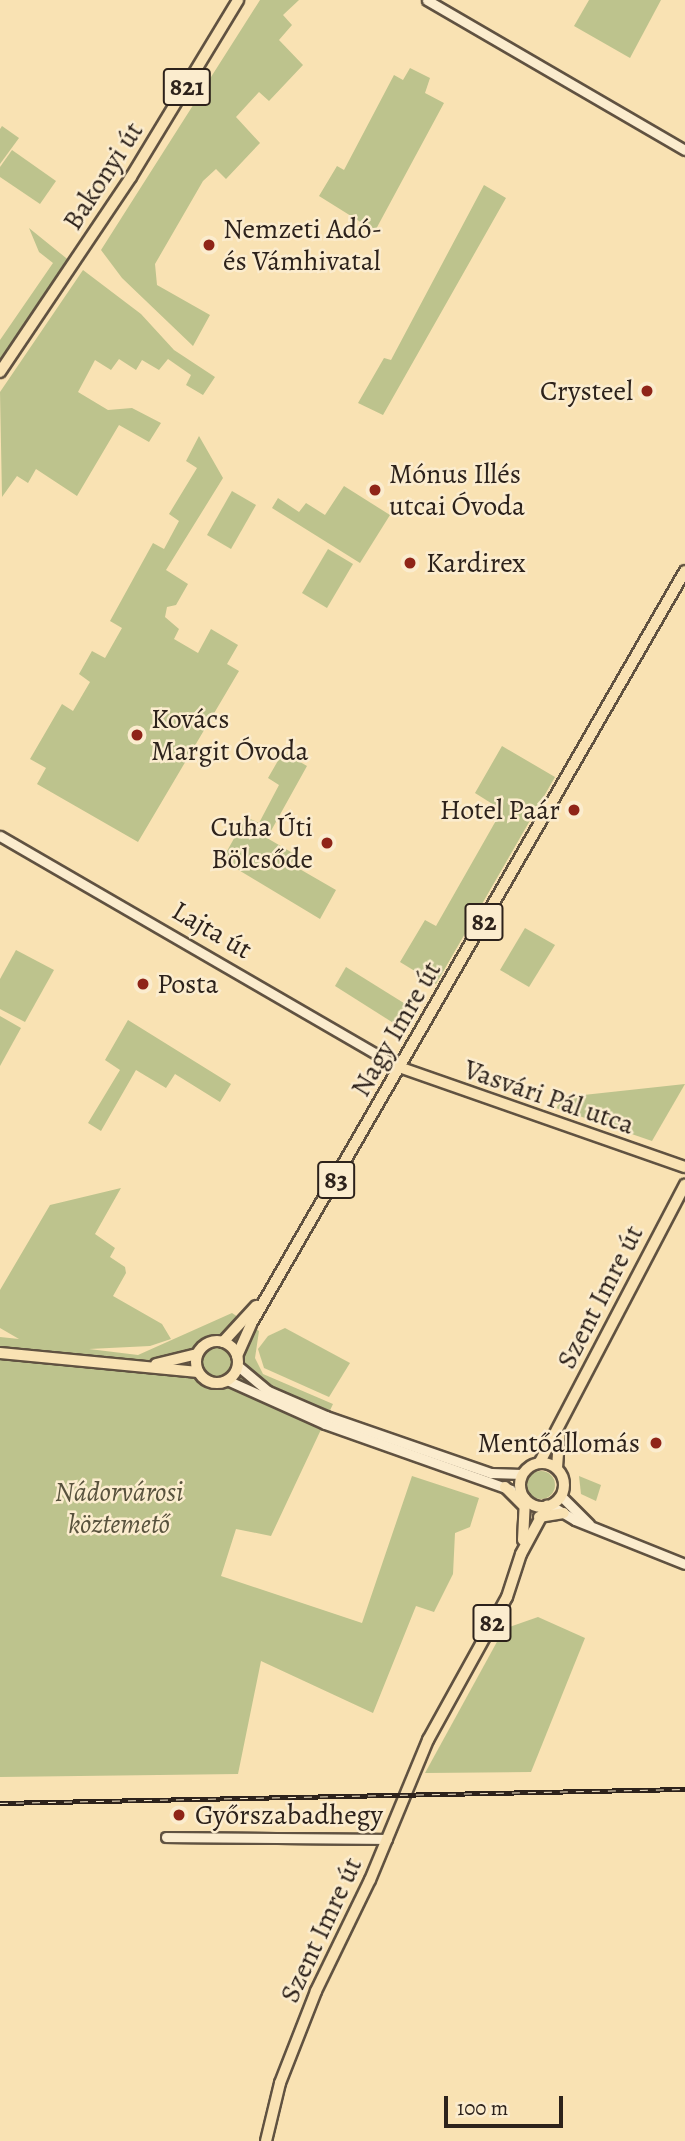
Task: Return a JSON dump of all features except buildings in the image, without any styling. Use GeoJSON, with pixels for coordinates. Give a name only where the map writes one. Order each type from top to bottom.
{"type":"FeatureCollection","features":[{"type":"Feature","properties":{"kind":"main road","name":"Bakonyi út"},"geometry":{"type":"LineString","coordinates":[[0,372],[131,177],[237,0]]}},
{"type":"Feature","properties":{"kind":"main road","name":"Nagy Imre út"},"geometry":{"type":"LineString","coordinates":[[238,1361],[270,1291],[685,571]]}},
{"type":"Feature","properties":{"kind":"main road","name":"Vasvári Pál utca"},"geometry":{"type":"LineString","coordinates":[[399,1067],[685,1167]]}},
{"type":"Feature","properties":{"kind":"main road","name":"Szent Imre út"},"geometry":{"type":"LineString","coordinates":[[540,1462],[559,1432],[611,1320],[685,1185]]}},
{"type":"Feature","properties":{"kind":"main road","name":"Nagy Imre út"},"geometry":{"type":"LineString","coordinates":[[223,1342],[270,1291]]}},
{"type":"Feature","properties":{"kind":"main road","name":"83"},"geometry":{"type":"LineString","coordinates":[[141,1367],[197,1354],[209,1342],[223,1342]]}},
{"type":"Feature","properties":{"kind":"main road"},"geometry":{"type":"LineString","coordinates":[[223,1342],[238,1361]]}},
{"type":"Feature","properties":{"kind":"main road","name":"83"},"geometry":{"type":"LineString","coordinates":[[0,1353],[198,1372],[210,1383],[229,1381],[238,1361]]}},
{"type":"Feature","properties":{"kind":"main road"},"geometry":{"type":"LineString","coordinates":[[197,1354],[198,1372]]}},
{"type":"Feature","properties":{"kind":"main road","name":"Szent Imre út"},"geometry":{"type":"LineString","coordinates":[[557,1468],[559,1432]]}},
{"type":"Feature","properties":{"kind":"main road"},"geometry":{"type":"LineString","coordinates":[[522,1474],[540,1462],[557,1468],[564,1484],[561,1496]]}},
{"type":"Feature","properties":{"kind":"main road","name":"82"},"geometry":{"type":"LineString","coordinates":[[522,1474],[524,1497]]}},
{"type":"Feature","properties":{"kind":"main road"},"geometry":{"type":"LineString","coordinates":[[505,1488],[523,1505],[527,1517]]}},
{"type":"Feature","properties":{"kind":"main road","name":"82"},"geometry":{"type":"LineString","coordinates":[[549,1506],[561,1496]]}},
{"type":"Feature","properties":{"kind":"main road","name":"Szent Imre út"},"geometry":{"type":"LineString","coordinates":[[266,2141],[299,2033],[428,1741],[507,1597],[521,1553],[527,1517],[524,1497]]}},
{"type":"Feature","properties":{"kind":"main road"},"geometry":{"type":"LineString","coordinates":[[524,1497],[549,1506]]}},
{"type":"Feature","properties":{"kind":"main road","name":"Szent Imre út"},"geometry":{"type":"LineString","coordinates":[[521,1553],[539,1517],[549,1506]]}},
{"type":"Feature","properties":{"kind":"main road"},"geometry":{"type":"LineString","coordinates":[[539,1517],[564,1513]]}},
{"type":"Feature","properties":{"kind":"street"},"geometry":{"type":"LineString","coordinates":[[427,0],[685,150]]}},
{"type":"Feature","properties":{"kind":"street","name":"Lajta út"},"geometry":{"type":"LineString","coordinates":[[0,836],[399,1067]]}},
{"type":"Feature","properties":{"kind":"street"},"geometry":{"type":"LineString","coordinates":[[238,1361],[268,1391],[326,1416],[491,1473],[522,1474]]}},
{"type":"Feature","properties":{"kind":"street"},"geometry":{"type":"LineString","coordinates":[[229,1381],[326,1424],[524,1497]]}},
{"type":"Feature","properties":{"kind":"street"},"geometry":{"type":"LineString","coordinates":[[561,1496],[590,1525]]}},
{"type":"Feature","properties":{"kind":"street"},"geometry":{"type":"LineString","coordinates":[[549,1506],[685,1564]]}},
{"type":"Feature","properties":{"kind":"street"},"geometry":{"type":"LineString","coordinates":[[166,1837],[387,1839]]}},
{"type":"Feature","properties":{"kind":"green space"},"geometry":{"type":"Polygon","coordinates":[[[260,0],[299,0],[283,15],[292,25],[279,40],[303,65],[269,101],[259,92],[236,117],[260,143],[226,179],[216,169],[203,181],[155,264],[157,285],[210,315],[193,346],[122,278],[101,250],[260,0]]]}},
{"type":"Feature","properties":{"kind":"green space"},"geometry":{"type":"Polygon","coordinates":[[[589,0],[661,0],[630,58],[574,26],[589,0]]]}},
{"type":"Feature","properties":{"kind":"green space"},"geometry":{"type":"Polygon","coordinates":[[[410,68],[430,78],[425,93],[444,103],[375,231],[319,196],[337,166],[344,170],[394,75],[403,80],[410,68]]]}},
{"type":"Feature","properties":{"kind":"green space"},"geometry":{"type":"Polygon","coordinates":[[[2,126],[19,138],[0,164],[0,129],[2,126]]]}},
{"type":"Feature","properties":{"kind":"green space"},"geometry":{"type":"Polygon","coordinates":[[[12,150],[56,181],[40,204],[0,177],[0,167],[12,150]]]}},
{"type":"Feature","properties":{"kind":"green space"},"geometry":{"type":"Polygon","coordinates":[[[484,185],[506,198],[383,415],[358,403],[384,358],[391,360],[484,185]]]}},
{"type":"Feature","properties":{"kind":"green space"},"geometry":{"type":"Polygon","coordinates":[[[29,228],[71,262],[0,371],[0,340],[53,263],[39,252],[29,228]]]}},
{"type":"Feature","properties":{"kind":"green space"},"geometry":{"type":"Polygon","coordinates":[[[83,270],[141,314],[174,350],[215,377],[203,395],[186,385],[191,375],[168,359],[159,370],[142,360],[136,370],[119,359],[111,370],[95,360],[78,392],[108,410],[132,408],[161,423],[149,442],[119,425],[77,496],[36,469],[28,483],[17,476],[2,497],[0,392],[83,270]]]}},
{"type":"Feature","properties":{"kind":"green space"},"geometry":{"type":"Polygon","coordinates":[[[199,436],[223,478],[166,570],[188,584],[176,605],[167,607],[165,617],[179,629],[174,639],[198,653],[211,629],[238,645],[227,664],[239,671],[138,842],[37,784],[46,768],[30,759],[62,704],[73,711],[90,682],[79,674],[92,651],[105,658],[122,628],[110,621],[153,543],[164,549],[179,521],[169,514],[197,468],[186,461],[199,436]]]}},
{"type":"Feature","properties":{"kind":"green space"},"geometry":{"type":"Polygon","coordinates":[[[344,486],[390,515],[360,563],[272,508],[278,498],[299,512],[306,503],[325,515],[344,486]]]}},
{"type":"Feature","properties":{"kind":"green space"},"geometry":{"type":"Polygon","coordinates":[[[232,491],[256,505],[231,549],[207,535],[232,491]]]}},
{"type":"Feature","properties":{"kind":"green space"},"geometry":{"type":"Polygon","coordinates":[[[328,549],[353,564],[327,608],[302,593],[328,549]]]}},
{"type":"Feature","properties":{"kind":"green space"},"geometry":{"type":"Polygon","coordinates":[[[502,746],[555,777],[436,984],[400,962],[425,920],[436,926],[502,810],[475,793],[502,746]]]}},
{"type":"Feature","properties":{"kind":"green space"},"geometry":{"type":"Polygon","coordinates":[[[283,752],[307,766],[267,838],[296,855],[291,864],[336,890],[320,919],[222,860],[246,817],[259,823],[279,785],[268,778],[283,752]]]}},
{"type":"Feature","properties":{"kind":"green space"},"geometry":{"type":"Polygon","coordinates":[[[525,928],[555,945],[529,987],[500,970],[525,928]]]}},
{"type":"Feature","properties":{"kind":"green space"},"geometry":{"type":"Polygon","coordinates":[[[16,950],[54,970],[25,1022],[0,1009],[0,979],[16,950]]]}},
{"type":"Feature","properties":{"kind":"green space"},"geometry":{"type":"Polygon","coordinates":[[[346,967],[407,1005],[395,1024],[335,986],[346,967]]]}},
{"type":"Feature","properties":{"kind":"green space"},"geometry":{"type":"Polygon","coordinates":[[[0,1016],[21,1028],[0,1066],[0,1016]]]}},
{"type":"Feature","properties":{"kind":"green space"},"geometry":{"type":"Polygon","coordinates":[[[128,1020],[231,1084],[220,1102],[175,1074],[166,1088],[136,1070],[101,1131],[88,1123],[120,1070],[105,1060],[128,1020]]]}},
{"type":"Feature","properties":{"kind":"green space"},"geometry":{"type":"Polygon","coordinates":[[[685,1084],[652,1141],[556,1108],[565,1097],[685,1084]]]}},
{"type":"Feature","properties":{"kind":"green space","name":"Nádorvárosi köztemető"},"geometry":{"type":"Polygon","coordinates":[[[121,1188],[95,1234],[115,1248],[110,1257],[125,1267],[126,1273],[113,1296],[162,1324],[171,1339],[150,1346],[89,1349],[138,1355],[232,1313],[259,1331],[255,1358],[263,1374],[333,1404],[271,1536],[236,1529],[221,1576],[362,1623],[412,1476],[479,1498],[470,1527],[455,1533],[453,1574],[434,1612],[416,1606],[373,1713],[261,1661],[238,1774],[0,1777],[0,1337],[19,1339],[0,1328],[0,1290],[50,1205],[121,1188]]]}},
{"type":"Feature","properties":{"kind":"green space"},"geometry":{"type":"Polygon","coordinates":[[[285,1328],[350,1363],[329,1397],[264,1368],[258,1349],[268,1336],[285,1328]]]}},
{"type":"Feature","properties":{"kind":"green space"},"geometry":{"type":"Polygon","coordinates":[[[541,1471],[551,1475],[555,1485],[551,1495],[541,1499],[531,1495],[527,1485],[531,1475],[541,1471]]]}},
{"type":"Feature","properties":{"kind":"green space"},"geometry":{"type":"Polygon","coordinates":[[[579,1476],[601,1485],[596,1501],[581,1494],[579,1476]]]}},
{"type":"Feature","properties":{"kind":"green space"},"geometry":{"type":"Polygon","coordinates":[[[538,1617],[585,1638],[531,1772],[425,1773],[504,1629],[538,1617]]]}},
{"type":"Feature","properties":{"kind":"railway"},"geometry":{"type":"LineString","coordinates":[[0,1803],[685,1789]]}},
{"type":"Feature","properties":{"kind":"place","name":"Nemzeti Adó- és Vámhivatal"},"geometry":{"type":"Point","coordinates":[209,245]}},
{"type":"Feature","properties":{"kind":"place","name":"Crysteel"},"geometry":{"type":"Point","coordinates":[647,391]}},
{"type":"Feature","properties":{"kind":"place","name":"Mónus Illés utcai Óvoda"},"geometry":{"type":"Point","coordinates":[375,490]}},
{"type":"Feature","properties":{"kind":"place","name":"Kardirex"},"geometry":{"type":"Point","coordinates":[410,563]}},
{"type":"Feature","properties":{"kind":"place","name":"Kovács Margit Óvoda"},"geometry":{"type":"Point","coordinates":[137,735]}},
{"type":"Feature","properties":{"kind":"place","name":"Hotel Paár"},"geometry":{"type":"Point","coordinates":[574,810]}},
{"type":"Feature","properties":{"kind":"place","name":"Cuha Úti Bölcsőde"},"geometry":{"type":"Point","coordinates":[327,843]}},
{"type":"Feature","properties":{"kind":"place","name":"Posta"},"geometry":{"type":"Point","coordinates":[143,984]}},
{"type":"Feature","properties":{"kind":"place","name":"Mentőállomás"},"geometry":{"type":"Point","coordinates":[656,1443]}},
{"type":"Feature","properties":{"kind":"place","name":"Győrszabadhegy"},"geometry":{"type":"Point","coordinates":[179,1815]}}]}
